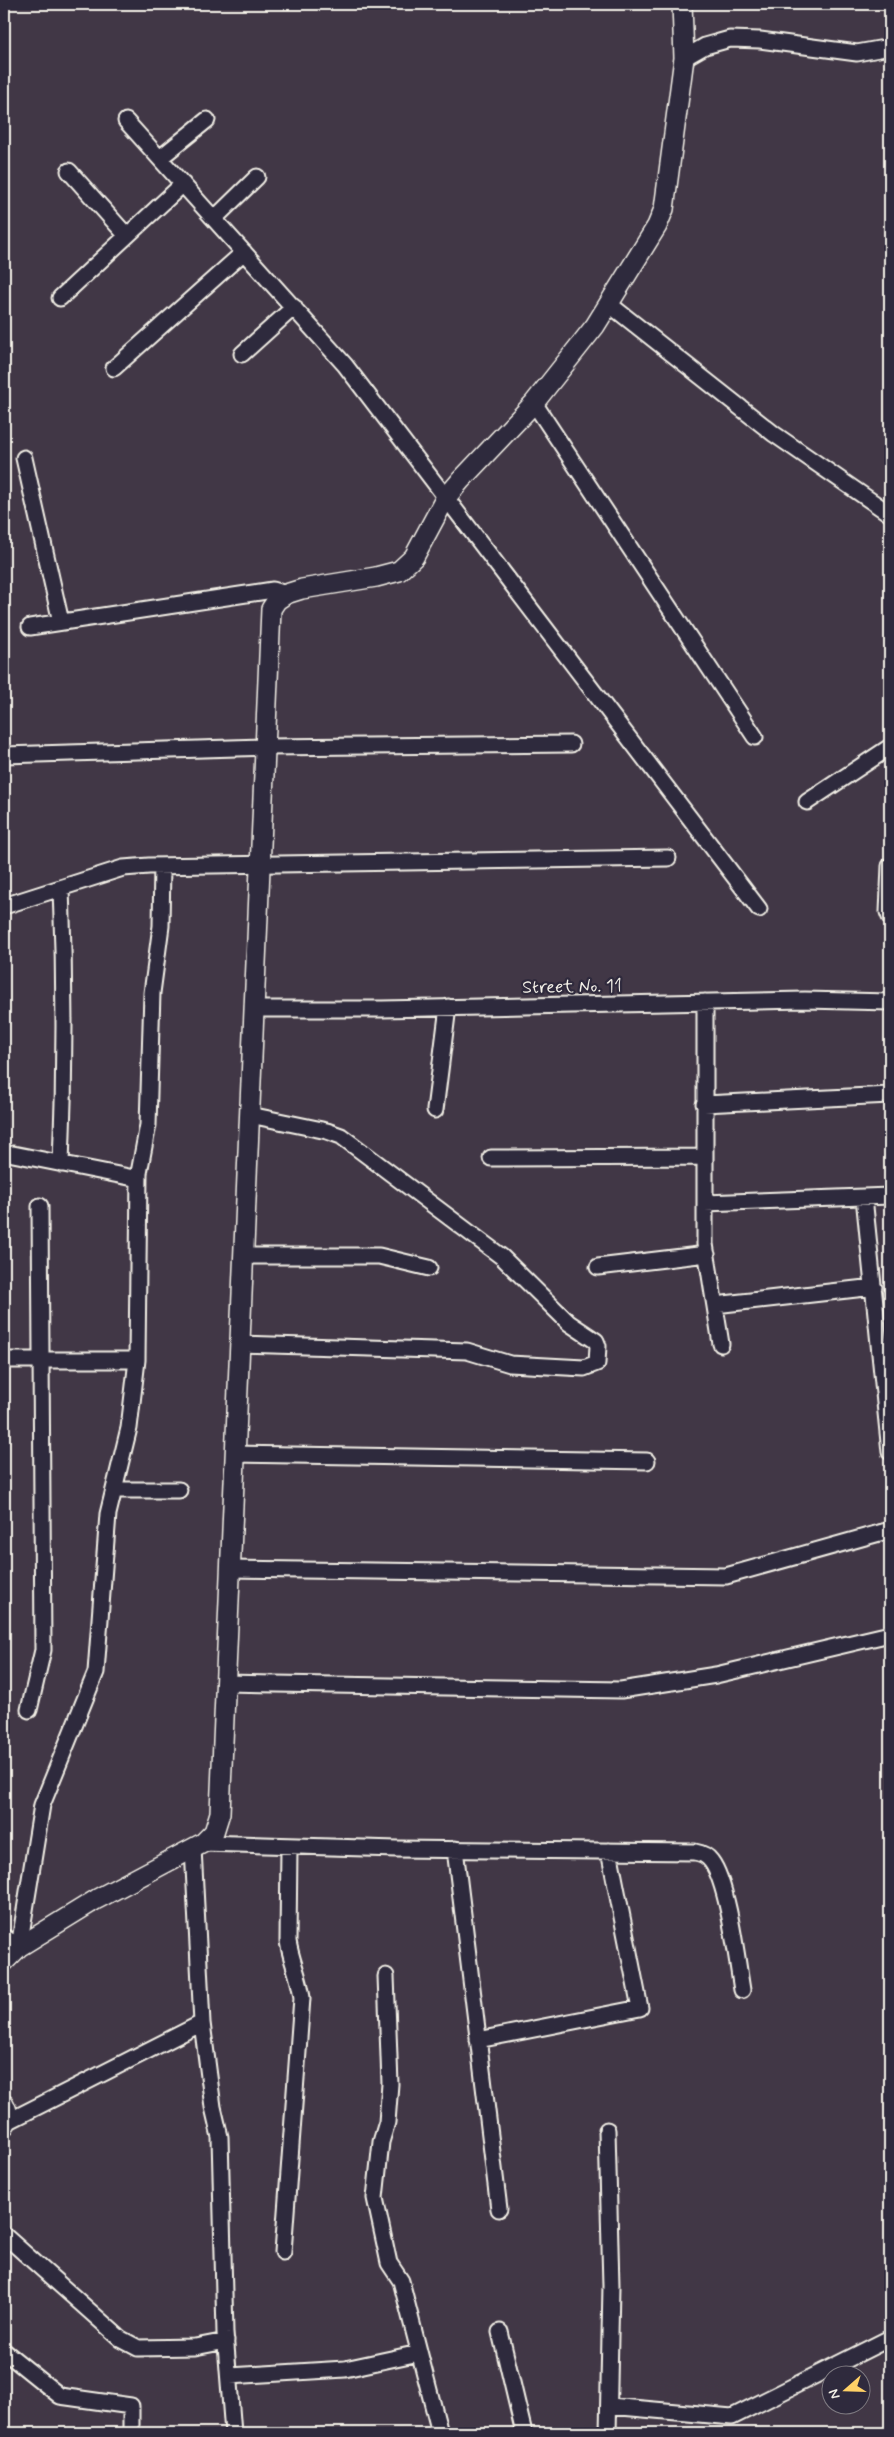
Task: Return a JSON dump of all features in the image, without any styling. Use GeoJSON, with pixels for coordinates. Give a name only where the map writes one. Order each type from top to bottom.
{"type":"FeatureCollection","features":[{"type":"Feature","properties":{"kind":"street"},"geometry":{"type":"LineString","coordinates":[[12,1942],[198,1846],[214,1832],[220,1813],[271,609],[277,600],[286,594],[302,589],[376,577],[399,571],[414,557],[446,499],[461,480],[534,403],[595,326],[657,226],[664,210],[684,58],[682,4]]}},
{"type":"Feature","properties":{"kind":"street"},"geometry":{"type":"LineString","coordinates":[[684,58],[706,46],[730,39],[760,40],[857,53],[890,47]]}},
{"type":"Feature","properties":{"kind":"street"},"geometry":{"type":"LineString","coordinates":[[160,158],[207,120]]}},
{"type":"Feature","properties":{"kind":"street"},"geometry":{"type":"LineString","coordinates":[[126,121],[345,365],[759,909]]}},
{"type":"Feature","properties":{"kind":"street"},"geometry":{"type":"LineString","coordinates":[[70,171],[127,236]]}},
{"type":"Feature","properties":{"kind":"street"},"geometry":{"type":"LineString","coordinates":[[214,219],[257,177]]}},
{"type":"Feature","properties":{"kind":"street"},"geometry":{"type":"LineString","coordinates":[[60,298],[183,184]]}},
{"type":"Feature","properties":{"kind":"street"},"geometry":{"type":"LineString","coordinates":[[114,368],[244,252]]}},
{"type":"Feature","properties":{"kind":"street"},"geometry":{"type":"LineString","coordinates":[[608,304],[774,434],[890,514]]}},
{"type":"Feature","properties":{"kind":"street"},"geometry":{"type":"LineString","coordinates":[[242,354],[294,308]]}},
{"type":"Feature","properties":{"kind":"street"},"geometry":{"type":"LineString","coordinates":[[534,403],[755,737]]}},
{"type":"Feature","properties":{"kind":"street"},"geometry":{"type":"LineString","coordinates":[[24,458],[60,622]]}},
{"type":"Feature","properties":{"kind":"street"},"geometry":{"type":"LineString","coordinates":[[30,627],[273,590],[286,594]]}},
{"type":"Feature","properties":{"kind":"street"},"geometry":{"type":"LineString","coordinates":[[4,755],[266,747],[571,744]]}},
{"type":"Feature","properties":{"kind":"street"},"geometry":{"type":"LineString","coordinates":[[807,802],[890,747]]}},
{"type":"Feature","properties":{"kind":"street"},"geometry":{"type":"LineString","coordinates":[[4,906],[123,868],[668,858]]}},
{"type":"Feature","properties":{"kind":"street"},"geometry":{"type":"LineString","coordinates":[[4,1962],[12,1942],[42,1805],[96,1672],[108,1514],[129,1428],[137,1360],[139,1180],[148,1125],[152,992],[161,926],[162,866]]}},
{"type":"Feature","properties":{"kind":"street"},"geometry":{"type":"LineString","coordinates":[[890,866],[888,912],[890,917]]}},
{"type":"Feature","properties":{"kind":"street"},"geometry":{"type":"LineString","coordinates":[[61,888],[65,1006],[61,1164]]}},
{"type":"Feature","properties":{"kind":"street"},"geometry":{"type":"LineString","coordinates":[[705,1002],[704,1104],[707,1254],[722,1344]]}},
{"type":"Feature","properties":{"kind":"street","name":"Street No. 11"},"geometry":{"type":"LineString","coordinates":[[255,1009],[705,1002],[890,1002]]}},
{"type":"Feature","properties":{"kind":"street"},"geometry":{"type":"LineString","coordinates":[[435,1110],[448,1007]]}},
{"type":"Feature","properties":{"kind":"street"},"geometry":{"type":"LineString","coordinates":[[704,1104],[890,1095]]}},
{"type":"Feature","properties":{"kind":"street"},"geometry":{"type":"LineString","coordinates":[[240,1344],[467,1351],[510,1364],[584,1368],[597,1363],[598,1346],[592,1337],[570,1323],[502,1257],[341,1136],[327,1130],[250,1115]]}},
{"type":"Feature","properties":{"kind":"street"},"geometry":{"type":"LineString","coordinates":[[13,1154],[139,1180]]}},
{"type":"Feature","properties":{"kind":"street"},"geometry":{"type":"LineString","coordinates":[[491,1158],[705,1156]]}},
{"type":"Feature","properties":{"kind":"street"},"geometry":{"type":"LineString","coordinates":[[705,1203],[890,1196]]}},
{"type":"Feature","properties":{"kind":"street"},"geometry":{"type":"LineString","coordinates":[[864,1197],[890,1424],[890,1452]]}},
{"type":"Feature","properties":{"kind":"street"},"geometry":{"type":"LineString","coordinates":[[29,1710],[43,1650],[40,1206]]}},
{"type":"Feature","properties":{"kind":"street"},"geometry":{"type":"LineString","coordinates":[[598,1266],[707,1254]]}},
{"type":"Feature","properties":{"kind":"street"},"geometry":{"type":"LineString","coordinates":[[244,1256],[379,1256],[429,1268]]}},
{"type":"Feature","properties":{"kind":"street"},"geometry":{"type":"LineString","coordinates":[[715,1305],[874,1287]]}},
{"type":"Feature","properties":{"kind":"street"},"geometry":{"type":"LineString","coordinates":[[4,1360],[137,1360]]}},
{"type":"Feature","properties":{"kind":"street"},"geometry":{"type":"LineString","coordinates":[[235,1454],[647,1462]]}},
{"type":"Feature","properties":{"kind":"street"},"geometry":{"type":"LineString","coordinates":[[114,1490],[179,1490]]}},
{"type":"Feature","properties":{"kind":"street"},"geometry":{"type":"LineString","coordinates":[[231,1569],[726,1576],[890,1530]]}},
{"type":"Feature","properties":{"kind":"street"},"geometry":{"type":"LineString","coordinates":[[226,1683],[621,1690],[716,1675],[890,1634]]}},
{"type":"Feature","properties":{"kind":"street"},"geometry":{"type":"LineString","coordinates":[[198,1846],[694,1852],[704,1854],[711,1860],[718,1872],[726,1902],[742,1990]]}},
{"type":"Feature","properties":{"kind":"street"},"geometry":{"type":"LineString","coordinates":[[198,1846],[202,2023],[213,2107],[220,2137],[226,2341],[233,2433]]}},
{"type":"Feature","properties":{"kind":"street"},"geometry":{"type":"LineString","coordinates":[[283,2252],[302,1998],[300,1983],[290,1955],[288,1941],[289,1846]]}},
{"type":"Feature","properties":{"kind":"street"},"geometry":{"type":"LineString","coordinates":[[454,1849],[499,2209]]}},
{"type":"Feature","properties":{"kind":"street"},"geometry":{"type":"LineString","coordinates":[[478,2040],[640,2008],[609,1851]]}},
{"type":"Feature","properties":{"kind":"street"},"geometry":{"type":"LineString","coordinates":[[386,1976],[390,2084],[387,2122],[381,2142],[375,2198],[389,2263],[401,2281],[440,2433]]}},
{"type":"Feature","properties":{"kind":"street"},"geometry":{"type":"LineString","coordinates":[[5,2117],[202,2023]]}},
{"type":"Feature","properties":{"kind":"street"},"geometry":{"type":"LineString","coordinates":[[607,2130],[611,2286],[608,2433]]}},
{"type":"Feature","properties":{"kind":"street"},"geometry":{"type":"LineString","coordinates":[[4,2235],[121,2339],[138,2348],[195,2347],[226,2341]]}},
{"type":"Feature","properties":{"kind":"street"},"geometry":{"type":"LineString","coordinates":[[500,2332],[524,2433]]}},
{"type":"Feature","properties":{"kind":"street"},"geometry":{"type":"LineString","coordinates":[[610,2406],[732,2417],[890,2338]]}},
{"type":"Feature","properties":{"kind":"street"},"geometry":{"type":"LineString","coordinates":[[4,2350],[60,2396],[131,2406],[131,2433]]}},
{"type":"Feature","properties":{"kind":"street"},"geometry":{"type":"LineString","coordinates":[[230,2376],[345,2369],[419,2353]]}}]}
